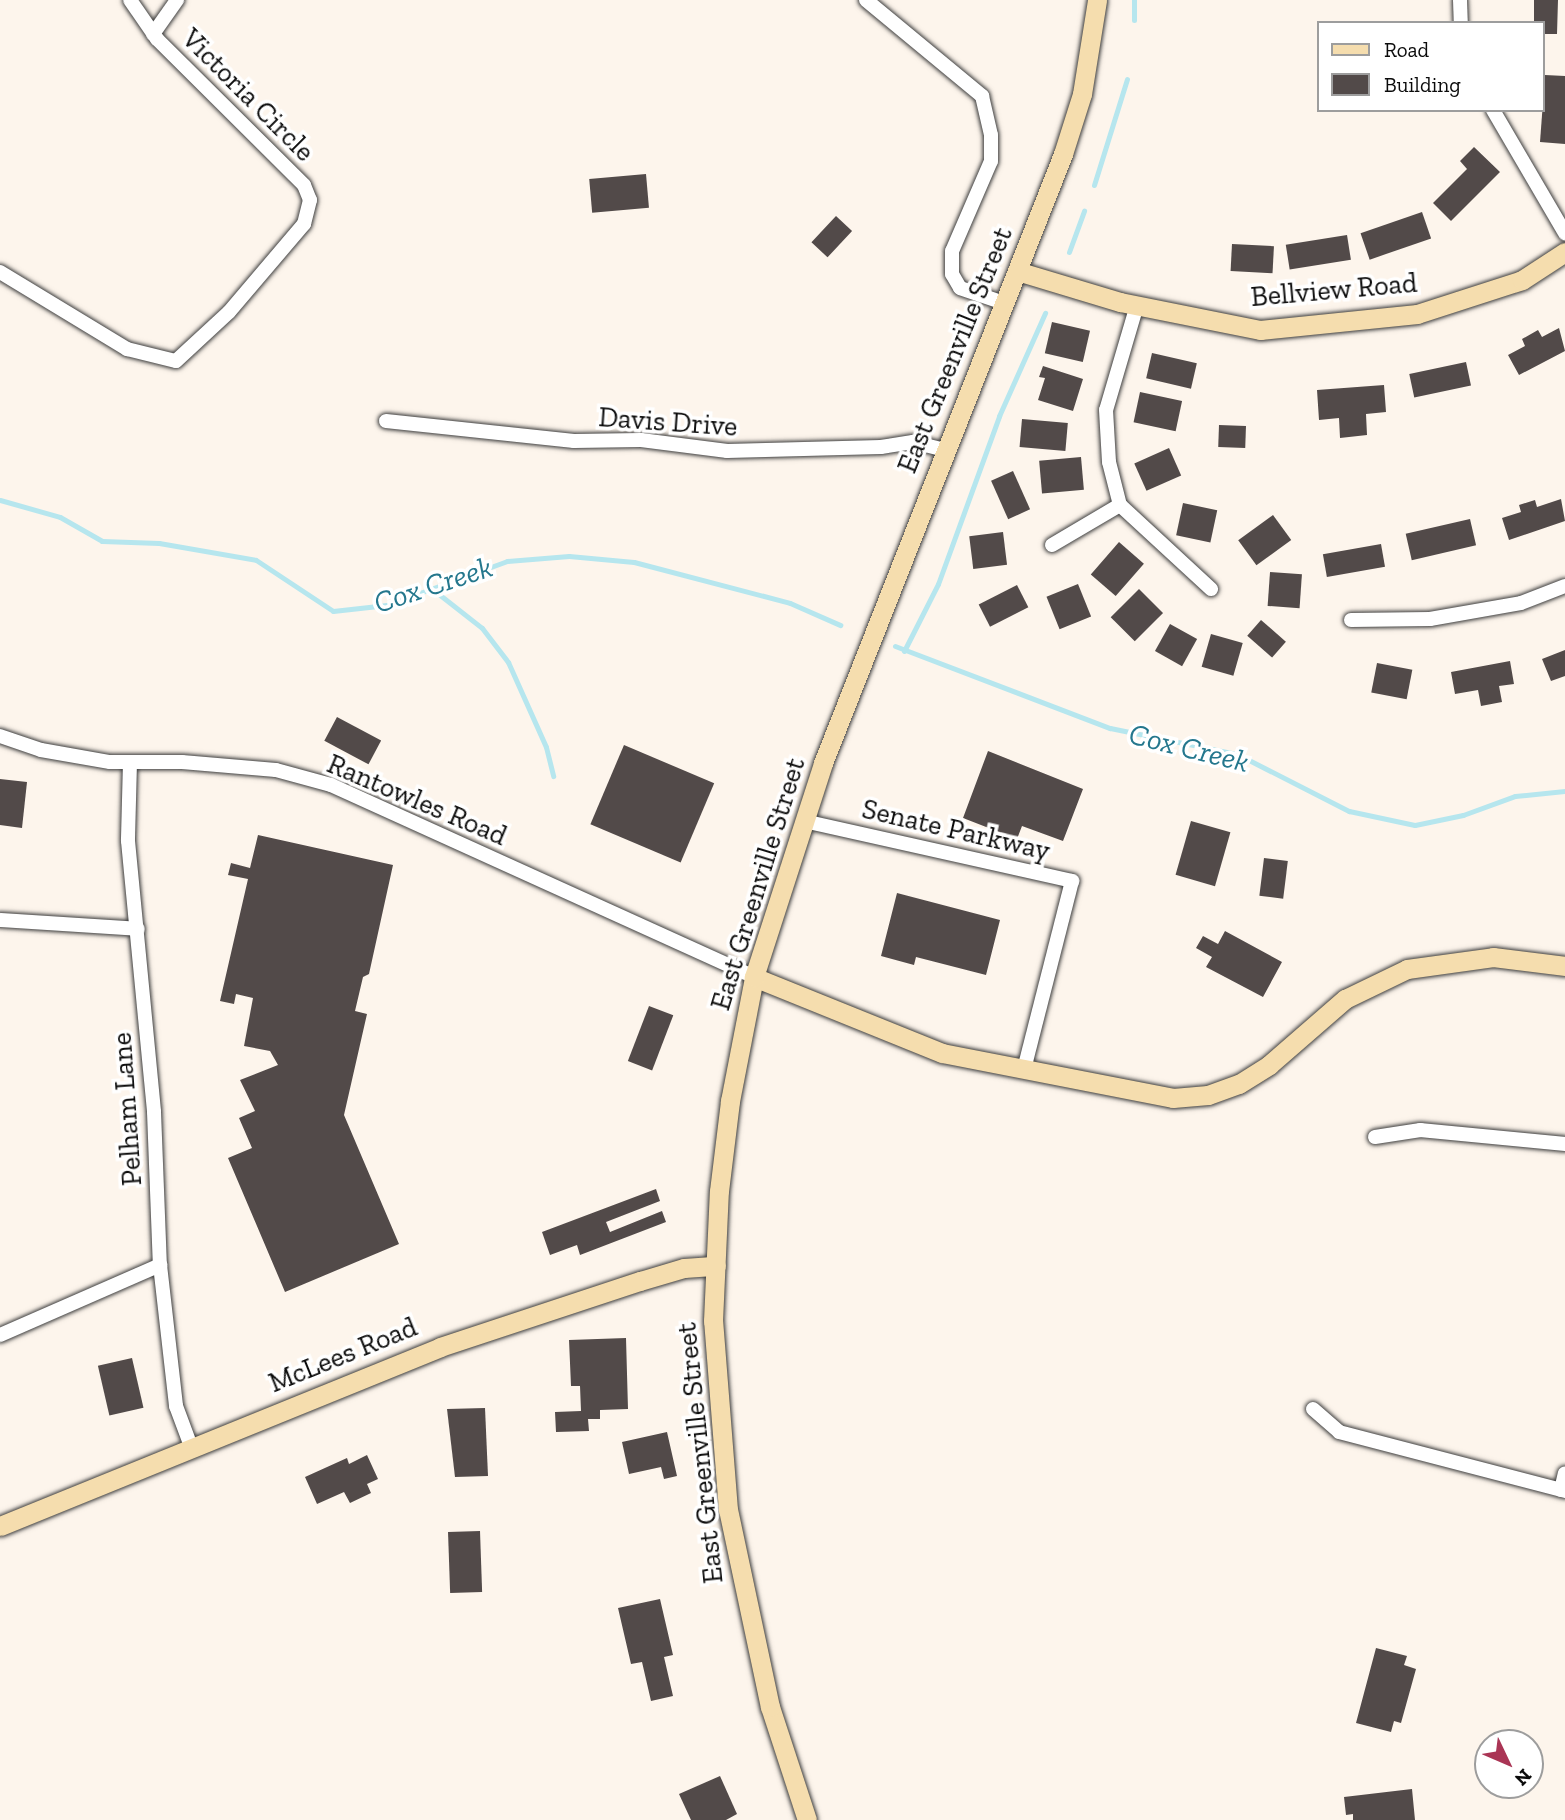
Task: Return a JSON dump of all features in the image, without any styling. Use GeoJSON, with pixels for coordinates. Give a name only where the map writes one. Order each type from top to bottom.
{"type":"FeatureCollection","features":[{"type":"Feature","properties":{"kind":"street","name":"Victoria Circle"},"geometry":{"type":"LineString","coordinates":[[0,272],[127,349],[176,361],[221,320],[304,224],[310,200],[304,185],[153,34],[130,0]]}},
{"type":"Feature","properties":{"kind":"street"},"geometry":{"type":"LineString","coordinates":[[153,34],[177,0]]}},
{"type":"Feature","properties":{"kind":"street"},"geometry":{"type":"LineString","coordinates":[[866,0],[982,96],[991,135],[991,161],[952,251],[952,275],[960,288],[1004,303]]}},
{"type":"Feature","properties":{"kind":"street","name":"East Greenville Street"},"geometry":{"type":"LineString","coordinates":[[807,1820],[769,1707],[733,1546],[718,1404],[716,1266],[730,1101],[754,977],[804,821],[1017,271],[1082,94],[1097,0]]}},
{"type":"Feature","properties":{"kind":"street"},"geometry":{"type":"LineString","coordinates":[[1460,0],[1461,21]]}},
{"type":"Feature","properties":{"kind":"street"},"geometry":{"type":"LineString","coordinates":[[1494,112],[1565,233]]}},
{"type":"Feature","properties":{"kind":"street","name":"Bellview Road"},"geometry":{"type":"LineString","coordinates":[[1017,271],[1138,305],[1260,330],[1417,314],[1522,280],[1565,252]]}},
{"type":"Feature","properties":{"kind":"street"},"geometry":{"type":"LineString","coordinates":[[1138,305],[1106,410],[1109,462],[1121,505],[1212,589]]}},
{"type":"Feature","properties":{"kind":"street","name":"Davis Drive"},"geometry":{"type":"LineString","coordinates":[[386,421],[574,441],[642,440],[727,452],[881,447],[913,442],[946,450]]}},
{"type":"Feature","properties":{"kind":"street"},"geometry":{"type":"LineString","coordinates":[[1052,545],[1121,505]]}},
{"type":"Feature","properties":{"kind":"street"},"geometry":{"type":"LineString","coordinates":[[1351,621],[1430,619],[1521,603],[1565,586]]}},
{"type":"Feature","properties":{"kind":"street","name":"Rantowles Road"},"geometry":{"type":"LineString","coordinates":[[0,736],[41,750],[130,762],[276,770],[331,785],[754,977]]}},
{"type":"Feature","properties":{"kind":"street","name":"Pelham Lane"},"geometry":{"type":"LineString","coordinates":[[130,762],[128,841],[154,1112],[160,1265],[176,1406],[192,1449]]}},
{"type":"Feature","properties":{"kind":"street","name":"Senate Parkway"},"geometry":{"type":"LineString","coordinates":[[804,821],[1072,881],[1024,1070]]}},
{"type":"Feature","properties":{"kind":"street"},"geometry":{"type":"LineString","coordinates":[[0,920],[138,929]]}},
{"type":"Feature","properties":{"kind":"street"},"geometry":{"type":"LineString","coordinates":[[754,977],[942,1053],[1150,1096],[1208,1095],[1255,1076],[1345,999],[1407,969],[1493,957],[1565,966]]}},
{"type":"Feature","properties":{"kind":"street"},"geometry":{"type":"LineString","coordinates":[[1376,1137],[1420,1130],[1565,1144]]}},
{"type":"Feature","properties":{"kind":"street"},"geometry":{"type":"LineString","coordinates":[[0,1335],[160,1265]]}},
{"type":"Feature","properties":{"kind":"street","name":"McLees Road"},"geometry":{"type":"LineString","coordinates":[[0,1527],[440,1347],[684,1268],[716,1266]]}},
{"type":"Feature","properties":{"kind":"street"},"geometry":{"type":"LineString","coordinates":[[1313,1409],[1339,1432],[1563,1490],[1565,1473]]}},
{"type":"Feature","properties":{"kind":"building"},"geometry":{"type":"Polygon","coordinates":[[[1534,0],[1558,0],[1557,34],[1544,34],[1544,21],[1534,21],[1534,0]]]}},
{"type":"Feature","properties":{"kind":"building"},"geometry":{"type":"Polygon","coordinates":[[[1545,75],[1565,76],[1565,144],[1540,142],[1545,75]]]}},
{"type":"Feature","properties":{"kind":"building"},"geometry":{"type":"Polygon","coordinates":[[[1474,147],[1500,172],[1451,221],[1433,203],[1467,169],[1460,161],[1474,147]]]}},
{"type":"Feature","properties":{"kind":"building"},"geometry":{"type":"Polygon","coordinates":[[[646,174],[649,208],[592,213],[589,179],[646,174]]]}},
{"type":"Feature","properties":{"kind":"building"},"geometry":{"type":"Polygon","coordinates":[[[1422,212],[1431,238],[1370,260],[1361,233],[1422,212]]]}},
{"type":"Feature","properties":{"kind":"building"},"geometry":{"type":"Polygon","coordinates":[[[836,216],[852,231],[828,257],[811,242],[836,216]]]}},
{"type":"Feature","properties":{"kind":"building"},"geometry":{"type":"Polygon","coordinates":[[[1347,235],[1351,260],[1290,269],[1286,245],[1347,235]]]}},
{"type":"Feature","properties":{"kind":"building"},"geometry":{"type":"Polygon","coordinates":[[[1232,244],[1274,246],[1273,273],[1231,271],[1232,244]]]}},
{"type":"Feature","properties":{"kind":"building"},"geometry":{"type":"Polygon","coordinates":[[[1052,322],[1090,331],[1083,362],[1045,353],[1052,322]]]}},
{"type":"Feature","properties":{"kind":"building"},"geometry":{"type":"Polygon","coordinates":[[[1559,328],[1565,351],[1519,375],[1508,355],[1525,346],[1522,339],[1538,330],[1542,337],[1559,328]]]}},
{"type":"Feature","properties":{"kind":"building"},"geometry":{"type":"Polygon","coordinates":[[[1152,353],[1197,363],[1191,389],[1146,378],[1152,353]]]}},
{"type":"Feature","properties":{"kind":"building"},"geometry":{"type":"Polygon","coordinates":[[[1466,362],[1471,385],[1414,398],[1409,374],[1466,362]]]}},
{"type":"Feature","properties":{"kind":"building"},"geometry":{"type":"Polygon","coordinates":[[[1043,366],[1083,379],[1073,411],[1038,400],[1045,378],[1039,377],[1043,366]]]}},
{"type":"Feature","properties":{"kind":"building"},"geometry":{"type":"Polygon","coordinates":[[[1384,385],[1386,412],[1366,414],[1367,435],[1340,438],[1339,418],[1319,420],[1317,390],[1384,385]]]}},
{"type":"Feature","properties":{"kind":"building"},"geometry":{"type":"Polygon","coordinates":[[[1140,392],[1182,401],[1176,431],[1134,422],[1140,392]]]}},
{"type":"Feature","properties":{"kind":"building"},"geometry":{"type":"Polygon","coordinates":[[[1022,419],[1068,423],[1065,451],[1020,447],[1022,419]]]}},
{"type":"Feature","properties":{"kind":"building"},"geometry":{"type":"Polygon","coordinates":[[[1219,425],[1246,426],[1245,448],[1218,447],[1219,425]]]}},
{"type":"Feature","properties":{"kind":"building"},"geometry":{"type":"Polygon","coordinates":[[[1169,448],[1181,475],[1146,491],[1134,463],[1169,448]]]}},
{"type":"Feature","properties":{"kind":"building"},"geometry":{"type":"Polygon","coordinates":[[[1081,457],[1084,490],[1042,494],[1039,461],[1081,457]]]}},
{"type":"Feature","properties":{"kind":"building"},"geometry":{"type":"Polygon","coordinates":[[[1013,471],[1030,509],[1008,519],[991,481],[1013,471]]]}},
{"type":"Feature","properties":{"kind":"building"},"geometry":{"type":"Polygon","coordinates":[[[1561,499],[1565,521],[1509,540],[1502,518],[1521,512],[1519,505],[1535,500],[1537,507],[1561,499]]]}},
{"type":"Feature","properties":{"kind":"building"},"geometry":{"type":"Polygon","coordinates":[[[1183,503],[1217,510],[1210,543],[1176,535],[1183,503]]]}},
{"type":"Feature","properties":{"kind":"building"},"geometry":{"type":"Polygon","coordinates":[[[1273,515],[1291,540],[1256,565],[1238,540],[1273,515]]]}},
{"type":"Feature","properties":{"kind":"building"},"geometry":{"type":"Polygon","coordinates":[[[1470,519],[1476,545],[1412,560],[1406,534],[1470,519]]]}},
{"type":"Feature","properties":{"kind":"building"},"geometry":{"type":"Polygon","coordinates":[[[1003,532],[1007,565],[973,569],[969,536],[1003,532]]]}},
{"type":"Feature","properties":{"kind":"building"},"geometry":{"type":"Polygon","coordinates":[[[1119,542],[1144,564],[1116,596],[1091,574],[1119,542]]]}},
{"type":"Feature","properties":{"kind":"building"},"geometry":{"type":"Polygon","coordinates":[[[1381,544],[1385,567],[1327,577],[1323,554],[1381,544]]]}},
{"type":"Feature","properties":{"kind":"building"},"geometry":{"type":"Polygon","coordinates":[[[1270,572],[1302,574],[1300,608],[1268,606],[1270,572]]]}},
{"type":"Feature","properties":{"kind":"building"},"geometry":{"type":"Polygon","coordinates":[[[1078,584],[1091,616],[1060,629],[1046,597],[1078,584]]]}},
{"type":"Feature","properties":{"kind":"building"},"geometry":{"type":"Polygon","coordinates":[[[1017,585],[1028,607],[990,627],[979,605],[1017,585]]]}},
{"type":"Feature","properties":{"kind":"building"},"geometry":{"type":"Polygon","coordinates":[[[1139,589],[1163,613],[1135,641],[1111,617],[1139,589]]]}},
{"type":"Feature","properties":{"kind":"building"},"geometry":{"type":"Polygon","coordinates":[[[1261,620],[1286,642],[1272,657],[1247,636],[1261,620]]]}},
{"type":"Feature","properties":{"kind":"building"},"geometry":{"type":"Polygon","coordinates":[[[1170,624],[1197,639],[1182,666],[1155,651],[1170,624]]]}},
{"type":"Feature","properties":{"kind":"building"},"geometry":{"type":"Polygon","coordinates":[[[1211,634],[1243,643],[1233,676],[1202,667],[1211,634]]]}},
{"type":"Feature","properties":{"kind":"building"},"geometry":{"type":"Polygon","coordinates":[[[1565,650],[1565,676],[1551,681],[1542,659],[1565,650]]]}},
{"type":"Feature","properties":{"kind":"building"},"geometry":{"type":"Polygon","coordinates":[[[1510,661],[1514,684],[1499,686],[1502,702],[1481,706],[1478,690],[1455,694],[1451,672],[1510,661]]]}},
{"type":"Feature","properties":{"kind":"building"},"geometry":{"type":"Polygon","coordinates":[[[1377,663],[1412,670],[1407,699],[1371,692],[1377,663]]]}},
{"type":"Feature","properties":{"kind":"building"},"geometry":{"type":"Polygon","coordinates":[[[337,717],[381,740],[368,764],[324,741],[337,717]]]}},
{"type":"Feature","properties":{"kind":"building"},"geometry":{"type":"Polygon","coordinates":[[[624,745],[714,783],[681,862],[590,824],[624,745]]]}},
{"type":"Feature","properties":{"kind":"building"},"geometry":{"type":"Polygon","coordinates":[[[988,751],[1083,789],[1063,841],[1022,826],[1017,839],[963,818],[988,751]]]}},
{"type":"Feature","properties":{"kind":"building"},"geometry":{"type":"Polygon","coordinates":[[[0,779],[27,782],[22,828],[0,825],[0,779]]]}},
{"type":"Feature","properties":{"kind":"building"},"geometry":{"type":"Polygon","coordinates":[[[1191,821],[1230,832],[1215,886],[1176,875],[1191,821]]]}},
{"type":"Feature","properties":{"kind":"building"},"geometry":{"type":"Polygon","coordinates":[[[258,835],[393,865],[369,974],[363,977],[355,1011],[367,1014],[344,1115],[399,1244],[285,1292],[228,1158],[252,1148],[239,1118],[255,1111],[240,1080],[278,1065],[270,1051],[244,1046],[253,998],[236,994],[234,1004],[220,1001],[248,879],[228,875],[231,863],[250,868],[258,835]]]}},
{"type":"Feature","properties":{"kind":"building"},"geometry":{"type":"Polygon","coordinates":[[[1264,858],[1288,861],[1283,899],[1259,896],[1264,858]]]}},
{"type":"Feature","properties":{"kind":"building"},"geometry":{"type":"Polygon","coordinates":[[[897,893],[1000,920],[986,975],[916,957],[914,965],[881,956],[897,893]]]}},
{"type":"Feature","properties":{"kind":"building"},"geometry":{"type":"Polygon","coordinates":[[[1225,931],[1282,962],[1263,997],[1206,967],[1212,957],[1196,948],[1203,936],[1218,944],[1225,931]]]}},
{"type":"Feature","properties":{"kind":"building"},"geometry":{"type":"Polygon","coordinates":[[[649,1006],[673,1015],[652,1070],[628,1061],[649,1006]]]}},
{"type":"Feature","properties":{"kind":"building"},"geometry":{"type":"Polygon","coordinates":[[[656,1189],[660,1201],[606,1222],[610,1232],[662,1211],[666,1222],[580,1255],[577,1245],[550,1255],[542,1232],[656,1189]]]}},
{"type":"Feature","properties":{"kind":"building"},"geometry":{"type":"Polygon","coordinates":[[[626,1338],[628,1409],[600,1410],[600,1419],[588,1419],[589,1431],[556,1432],[555,1412],[581,1411],[580,1386],[571,1386],[569,1340],[626,1338]]]}},
{"type":"Feature","properties":{"kind":"building"},"geometry":{"type":"Polygon","coordinates":[[[132,1358],[143,1408],[109,1416],[98,1366],[132,1358]]]}},
{"type":"Feature","properties":{"kind":"building"},"geometry":{"type":"Polygon","coordinates":[[[485,1408],[488,1476],[455,1477],[447,1409],[485,1408]]]}},
{"type":"Feature","properties":{"kind":"building"},"geometry":{"type":"Polygon","coordinates":[[[667,1432],[677,1476],[664,1479],[661,1467],[629,1474],[622,1442],[667,1432]]]}},
{"type":"Feature","properties":{"kind":"building"},"geometry":{"type":"Polygon","coordinates":[[[367,1455],[378,1479],[367,1484],[371,1493],[350,1503],[344,1492],[317,1504],[305,1477],[347,1458],[349,1464],[367,1455]]]}},
{"type":"Feature","properties":{"kind":"building"},"geometry":{"type":"Polygon","coordinates":[[[480,1531],[482,1592],[450,1593],[448,1532],[480,1531]]]}},
{"type":"Feature","properties":{"kind":"building"},"geometry":{"type":"Polygon","coordinates":[[[660,1599],[673,1655],[664,1657],[673,1696],[651,1701],[642,1662],[631,1664],[618,1608],[660,1599]]]}},
{"type":"Feature","properties":{"kind":"building"},"geometry":{"type":"Polygon","coordinates":[[[1376,1648],[1407,1656],[1404,1665],[1416,1669],[1401,1723],[1394,1721],[1391,1732],[1356,1723],[1376,1648]]]}},
{"type":"Feature","properties":{"kind":"building"},"geometry":{"type":"Polygon","coordinates":[[[720,1776],[737,1814],[726,1820],[691,1820],[679,1794],[720,1776]]]}},
{"type":"Feature","properties":{"kind":"building"},"geometry":{"type":"Polygon","coordinates":[[[1412,1789],[1415,1820],[1353,1820],[1353,1814],[1346,1815],[1344,1797],[1412,1789]]]}},
{"type":"Feature","properties":{"kind":"waterway"},"geometry":{"type":"LineString","coordinates":[[1134,0],[1134,20]]}},
{"type":"Feature","properties":{"kind":"waterway"},"geometry":{"type":"LineString","coordinates":[[1094,185],[1127,79]]}},
{"type":"Feature","properties":{"kind":"waterway"},"geometry":{"type":"LineString","coordinates":[[1069,252],[1084,211]]}},
{"type":"Feature","properties":{"kind":"waterway"},"geometry":{"type":"LineString","coordinates":[[904,651],[938,584],[999,416],[1045,313]]}},
{"type":"Feature","properties":{"kind":"waterway","name":"Cox Creek"},"geometry":{"type":"LineString","coordinates":[[0,500],[60,517],[102,541],[159,543],[256,560],[333,611],[387,605],[507,561],[569,556],[634,562],[790,603],[840,625]]}},
{"type":"Feature","properties":{"kind":"waterway"},"geometry":{"type":"LineString","coordinates":[[431,588],[482,628],[508,662],[546,747],[553,776]]}},
{"type":"Feature","properties":{"kind":"waterway","name":"Cox Creek"},"geometry":{"type":"LineString","coordinates":[[895,646],[1110,728],[1237,754],[1349,811],[1415,825],[1463,815],[1515,796],[1565,791]]}}]}
